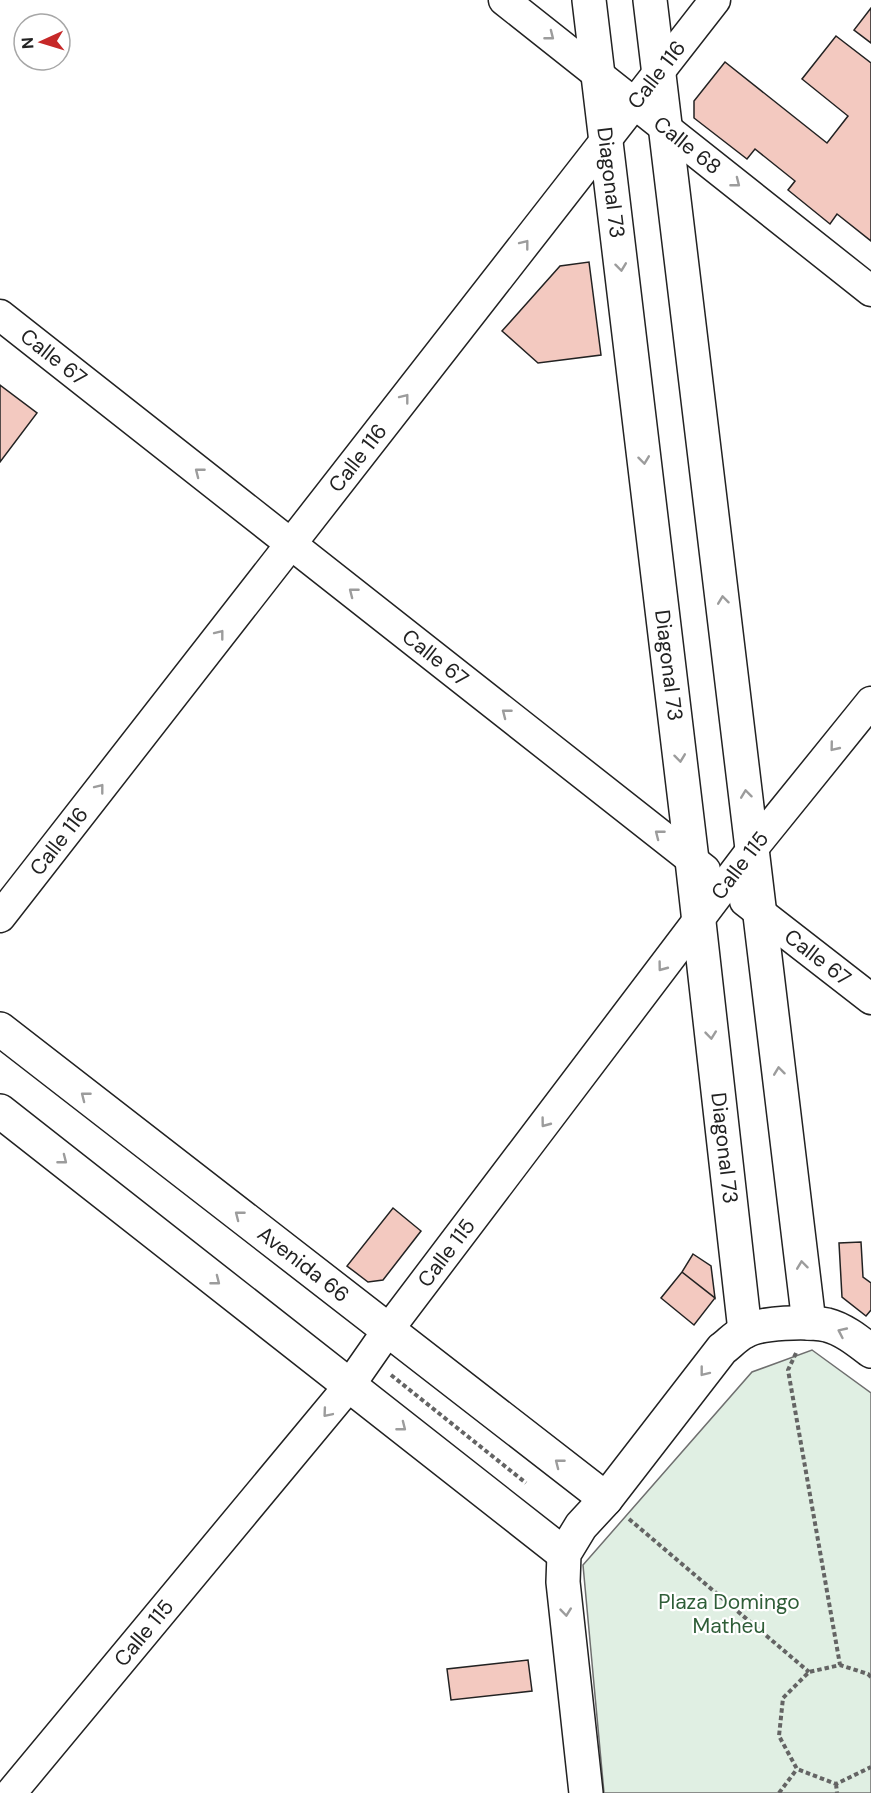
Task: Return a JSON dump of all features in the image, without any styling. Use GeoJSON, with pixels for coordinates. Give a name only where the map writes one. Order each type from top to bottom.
{"type":"FeatureCollection","features":[{"type":"Feature","properties":{"kind":"main road","name":"Diagonal 73"},"geometry":{"type":"LineString","coordinates":[[589,0],[692,860],[745,1331]]}},
{"type":"Feature","properties":{"kind":"main road"},"geometry":{"type":"LineString","coordinates":[[650,0],[809,1323]]}},
{"type":"Feature","properties":{"kind":"main road","name":"Avenida 66"},"geometry":{"type":"LineString","coordinates":[[0,1029],[606,1499]]}},
{"type":"Feature","properties":{"kind":"main road"},"geometry":{"type":"LineString","coordinates":[[0,1111],[564,1554]]}},
{"type":"Feature","properties":{"kind":"main road"},"geometry":{"type":"LineString","coordinates":[[586,1793],[563,1581],[564,1554],[581,1526],[606,1499],[722,1349],[745,1331],[774,1324],[828,1325],[850,1335],[871,1351]]}},
{"type":"Feature","properties":{"kind":"street","name":"Calle 68"},"geometry":{"type":"LineString","coordinates":[[504,0],[871,291]]}},
{"type":"Feature","properties":{"kind":"street","name":"Calle 116"},"geometry":{"type":"LineString","coordinates":[[0,917],[715,0]]}},
{"type":"Feature","properties":{"kind":"street","name":"Calle 67"},"geometry":{"type":"LineString","coordinates":[[0,315],[871,999]]}},
{"type":"Feature","properties":{"kind":"street","name":"Calle 115"},"geometry":{"type":"LineString","coordinates":[[11,1793],[349,1386],[388,1330],[698,919],[871,702]]}},
{"type":"Feature","properties":{"kind":"path"},"geometry":{"type":"LineString","coordinates":[[809,1323],[788,1371],[840,1665]]}},
{"type":"Feature","properties":{"kind":"path"},"geometry":{"type":"LineString","coordinates":[[606,1499],[809,1672]]}},
{"type":"Feature","properties":{"kind":"path"},"geometry":{"type":"LineString","coordinates":[[870,1673],[840,1665],[809,1672],[783,1698],[779,1736],[797,1769],[836,1784],[871,1767]]}},
{"type":"Feature","properties":{"kind":"path"},"geometry":{"type":"LineString","coordinates":[[779,1793],[797,1769]]}},
{"type":"Feature","properties":{"kind":"path"},"geometry":{"type":"LineString","coordinates":[[836,1784],[837,1793]]}},
{"type":"Feature","properties":{"kind":"green space","name":"Plaza Domingo Matheu"},"geometry":{"type":"Polygon","coordinates":[[[812,1350],[871,1393],[871,1793],[604,1793],[583,1565],[752,1372],[812,1350]]]}},
{"type":"Feature","properties":{"kind":"building"},"geometry":{"type":"Polygon","coordinates":[[[871,8],[871,43],[854,30],[871,8]]]}},
{"type":"Feature","properties":{"kind":"building"},"geometry":{"type":"Polygon","coordinates":[[[836,36],[871,63],[871,241],[837,214],[830,224],[788,190],[795,181],[755,149],[747,159],[694,118],[694,101],[725,62],[827,143],[848,116],[802,79],[836,36]]]}},
{"type":"Feature","properties":{"kind":"building"},"geometry":{"type":"Polygon","coordinates":[[[589,262],[601,355],[538,363],[502,331],[560,266],[589,262]]]}},
{"type":"Feature","properties":{"kind":"building"},"geometry":{"type":"Polygon","coordinates":[[[0,385],[37,413],[0,462],[0,385]]]}},
{"type":"Feature","properties":{"kind":"building"},"geometry":{"type":"Polygon","coordinates":[[[393,1208],[421,1231],[383,1280],[368,1282],[347,1266],[393,1208]]]}},
{"type":"Feature","properties":{"kind":"building"},"geometry":{"type":"Polygon","coordinates":[[[861,1242],[863,1277],[871,1283],[871,1310],[866,1316],[842,1297],[839,1243],[861,1242]]]}},
{"type":"Feature","properties":{"kind":"building"},"geometry":{"type":"Polygon","coordinates":[[[693,1254],[711,1266],[715,1298],[682,1272],[693,1254]]]}},
{"type":"Feature","properties":{"kind":"building"},"geometry":{"type":"Polygon","coordinates":[[[682,1272],[715,1298],[694,1325],[661,1298],[682,1272]]]}},
{"type":"Feature","properties":{"kind":"building"},"geometry":{"type":"Polygon","coordinates":[[[528,1660],[532,1691],[451,1700],[447,1669],[528,1660]]]}}]}
